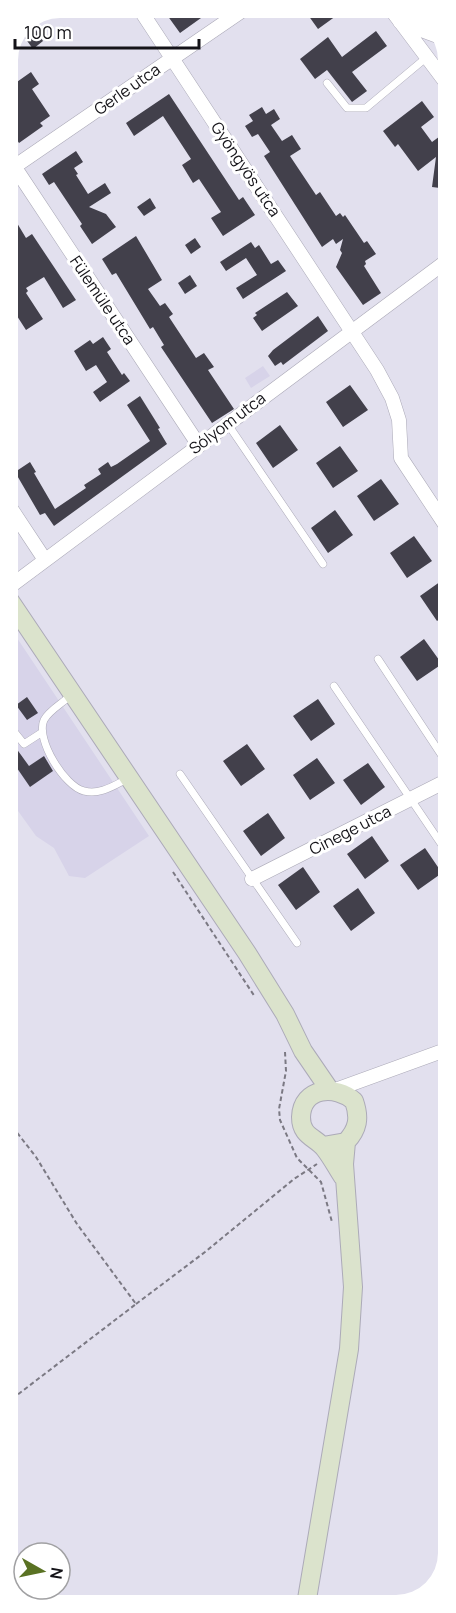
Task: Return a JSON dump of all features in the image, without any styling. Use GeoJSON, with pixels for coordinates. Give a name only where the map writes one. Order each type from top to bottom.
{"type":"FeatureCollection","features":[{"type":"Feature","properties":{"kind":"main road"},"geometry":{"type":"LineString","coordinates":[[18,613],[247,953],[285,1014],[303,1051],[332,1090],[354,1101],[358,1119],[356,1128],[346,1142],[345,1182],[352,1256],[349,1349],[308,1595]]}},
{"type":"Feature","properties":{"kind":"main road"},"geometry":{"type":"LineString","coordinates":[[303,1051],[311,1096]]}},
{"type":"Feature","properties":{"kind":"main road"},"geometry":{"type":"LineString","coordinates":[[332,1090],[311,1096],[302,1109],[303,1128],[312,1141],[323,1146],[345,1182]]}},
{"type":"Feature","properties":{"kind":"main road"},"geometry":{"type":"LineString","coordinates":[[323,1146],[346,1142]]}},
{"type":"Feature","properties":{"kind":"street","name":"Gyöngyös utca"},"geometry":{"type":"LineString","coordinates":[[146,18],[353,330],[392,398],[399,420],[401,458],[438,514]]}},
{"type":"Feature","properties":{"kind":"street","name":"Gerle utca"},"geometry":{"type":"LineString","coordinates":[[18,160],[231,18]]}},
{"type":"Feature","properties":{"kind":"street"},"geometry":{"type":"LineString","coordinates":[[397,18],[438,72]]}},
{"type":"Feature","properties":{"kind":"street"},"geometry":{"type":"LineString","coordinates":[[400,22],[428,32]]}},
{"type":"Feature","properties":{"kind":"street","name":"Fülemüle utca"},"geometry":{"type":"LineString","coordinates":[[18,177],[198,444]]}},
{"type":"Feature","properties":{"kind":"street","name":"Sólyom utca"},"geometry":{"type":"LineString","coordinates":[[18,580],[198,444],[438,267]]}},
{"type":"Feature","properties":{"kind":"street"},"geometry":{"type":"LineString","coordinates":[[18,519],[45,560]]}},
{"type":"Feature","properties":{"kind":"street","name":"Cinege utca"},"geometry":{"type":"LineString","coordinates":[[252,879],[438,785]]}},
{"type":"Feature","properties":{"kind":"street"},"geometry":{"type":"LineString","coordinates":[[332,1090],[381,1075],[438,1053]]}},
{"type":"Feature","properties":{"kind":"street"},"geometry":{"type":"LineString","coordinates":[[354,1101],[357,1092],[381,1075]]}},
{"type":"Feature","properties":{"kind":"lane"},"geometry":{"type":"LineString","coordinates":[[327,83],[347,108],[366,108],[427,57]]}},
{"type":"Feature","properties":{"kind":"lane"},"geometry":{"type":"LineString","coordinates":[[227,423],[323,564]]}},
{"type":"Feature","properties":{"kind":"lane"},"geometry":{"type":"LineString","coordinates":[[378,659],[438,750]]}},
{"type":"Feature","properties":{"kind":"lane"},"geometry":{"type":"LineString","coordinates":[[334,686],[438,840]]}},
{"type":"Feature","properties":{"kind":"lane"},"geometry":{"type":"LineString","coordinates":[[73,693],[47,715],[41,733],[46,747],[69,783],[77,790],[102,791],[129,778]]}},
{"type":"Feature","properties":{"kind":"lane"},"geometry":{"type":"LineString","coordinates":[[18,735],[24,744],[41,733]]}},
{"type":"Feature","properties":{"kind":"lane"},"geometry":{"type":"LineString","coordinates":[[180,774],[297,943]]}},
{"type":"Feature","properties":{"kind":"path"},"geometry":{"type":"LineString","coordinates":[[168,864],[261,1006]]}},
{"type":"Feature","properties":{"kind":"path"},"geometry":{"type":"LineString","coordinates":[[283,1046],[286,1071],[279,1109],[280,1120],[297,1158],[321,1182],[333,1225]]}},
{"type":"Feature","properties":{"kind":"path"},"geometry":{"type":"LineString","coordinates":[[18,1134],[36,1157],[77,1224],[136,1304]]}},
{"type":"Feature","properties":{"kind":"path"},"geometry":{"type":"LineString","coordinates":[[18,1395],[317,1164]]}},
{"type":"Feature","properties":{"kind":"shaded area"},"geometry":{"type":"Polygon","coordinates":[[[263,366],[270,376],[251,388],[245,378],[263,366]]]}},
{"type":"Feature","properties":{"kind":"shaded area"},"geometry":{"type":"Polygon","coordinates":[[[18,640],[149,836],[85,878],[69,876],[54,848],[36,836],[18,811],[18,640]]]}},
{"type":"Feature","properties":{"kind":"building"},"geometry":{"type":"Polygon","coordinates":[[[169,18],[201,18],[180,33],[169,18]]]}},
{"type":"Feature","properties":{"kind":"building"},"geometry":{"type":"Polygon","coordinates":[[[310,18],[333,18],[318,29],[310,18]]]}},
{"type":"Feature","properties":{"kind":"building"},"geometry":{"type":"Polygon","coordinates":[[[36,30],[43,41],[33,49],[25,38],[36,30]]]}},
{"type":"Feature","properties":{"kind":"building"},"geometry":{"type":"Polygon","coordinates":[[[376,31],[387,46],[352,72],[367,91],[352,102],[327,70],[315,79],[300,59],[328,37],[342,57],[376,31]]]}},
{"type":"Feature","properties":{"kind":"building"},"geometry":{"type":"Polygon","coordinates":[[[31,72],[39,84],[32,89],[50,116],[40,123],[43,126],[19,143],[18,142],[18,81],[31,72]]]}},
{"type":"Feature","properties":{"kind":"building"},"geometry":{"type":"Polygon","coordinates":[[[169,94],[239,200],[243,197],[255,215],[223,236],[211,218],[221,212],[199,179],[193,183],[182,165],[191,159],[163,116],[134,136],[126,123],[169,94]]]}},
{"type":"Feature","properties":{"kind":"building"},"geometry":{"type":"Polygon","coordinates":[[[422,101],[434,117],[421,127],[432,142],[438,138],[438,188],[432,187],[436,157],[418,171],[398,144],[395,147],[383,131],[422,101]]]}},
{"type":"Feature","properties":{"kind":"building"},"geometry":{"type":"Polygon","coordinates":[[[262,107],[266,114],[274,109],[280,119],[271,125],[282,141],[292,135],[301,149],[290,156],[316,195],[320,192],[336,216],[340,213],[343,217],[345,215],[364,243],[367,241],[376,254],[365,261],[364,266],[381,293],[363,305],[336,267],[342,253],[340,250],[343,239],[336,244],[333,239],[322,247],[264,156],[270,152],[258,134],[252,137],[245,126],[253,121],[249,115],[262,107]]]}},
{"type":"Feature","properties":{"kind":"building"},"geometry":{"type":"Polygon","coordinates":[[[76,151],[83,162],[74,168],[88,194],[105,183],[111,193],[89,207],[106,214],[116,227],[92,244],[80,226],[82,224],[54,182],[49,185],[42,174],[76,151]]]}},
{"type":"Feature","properties":{"kind":"building"},"geometry":{"type":"Polygon","coordinates":[[[150,198],[156,208],[144,216],[137,207],[150,198]]]}},
{"type":"Feature","properties":{"kind":"building"},"geometry":{"type":"Polygon","coordinates":[[[18,225],[26,238],[32,234],[76,300],[63,308],[44,277],[26,288],[28,291],[26,293],[43,319],[26,330],[18,318],[18,225]]]}},
{"type":"Feature","properties":{"kind":"building"},"geometry":{"type":"Polygon","coordinates":[[[136,236],[162,280],[148,289],[160,306],[165,303],[173,314],[169,317],[196,358],[204,353],[214,367],[208,370],[234,409],[212,423],[161,347],[164,345],[153,327],[150,329],[116,273],[112,275],[102,259],[136,236]]]}},
{"type":"Feature","properties":{"kind":"building"},"geometry":{"type":"Polygon","coordinates":[[[195,238],[201,247],[191,254],[185,245],[195,238]]]}},
{"type":"Feature","properties":{"kind":"building"},"geometry":{"type":"Polygon","coordinates":[[[251,242],[255,248],[259,245],[271,264],[278,260],[286,271],[243,299],[236,288],[257,275],[246,258],[226,271],[220,262],[251,242]]]}},
{"type":"Feature","properties":{"kind":"building"},"geometry":{"type":"Polygon","coordinates":[[[190,275],[197,286],[185,294],[178,283],[190,275]]]}},
{"type":"Feature","properties":{"kind":"building"},"geometry":{"type":"Polygon","coordinates":[[[287,292],[298,306],[262,331],[253,318],[257,315],[255,313],[287,292]]]}},
{"type":"Feature","properties":{"kind":"building"},"geometry":{"type":"Polygon","coordinates":[[[318,316],[328,331],[283,365],[281,362],[275,366],[268,356],[273,350],[318,316]]]}},
{"type":"Feature","properties":{"kind":"building"},"geometry":{"type":"Polygon","coordinates":[[[103,337],[111,349],[107,352],[122,375],[124,373],[130,381],[100,402],[93,392],[107,382],[96,365],[86,371],[74,351],[90,340],[93,344],[103,337]]]}},
{"type":"Feature","properties":{"kind":"building"},"geometry":{"type":"Polygon","coordinates":[[[350,385],[368,410],[343,427],[326,402],[350,385]]]}},
{"type":"Feature","properties":{"kind":"building"},"geometry":{"type":"Polygon","coordinates":[[[140,396],[167,444],[54,526],[45,513],[40,515],[18,477],[18,470],[30,462],[55,509],[86,488],[84,485],[101,474],[98,469],[108,462],[111,467],[117,464],[150,441],[127,405],[140,396]]]}},
{"type":"Feature","properties":{"kind":"building"},"geometry":{"type":"Polygon","coordinates":[[[280,425],[298,450],[273,468],[256,443],[280,425]]]}},
{"type":"Feature","properties":{"kind":"building"},"geometry":{"type":"Polygon","coordinates":[[[340,446],[358,471],[333,488],[316,463],[340,446]]]}},
{"type":"Feature","properties":{"kind":"building"},"geometry":{"type":"Polygon","coordinates":[[[381,479],[399,504],[374,521],[357,496],[381,479]]]}},
{"type":"Feature","properties":{"kind":"building"},"geometry":{"type":"Polygon","coordinates":[[[335,510],[353,535],[328,553],[311,528],[335,510]]]}},
{"type":"Feature","properties":{"kind":"building"},"geometry":{"type":"Polygon","coordinates":[[[414,536],[432,561],[407,578],[390,553],[414,536]]]}},
{"type":"Feature","properties":{"kind":"building"},"geometry":{"type":"Polygon","coordinates":[[[438,583],[437,621],[420,596],[438,583]]]}},
{"type":"Feature","properties":{"kind":"building"},"geometry":{"type":"Polygon","coordinates":[[[424,639],[438,658],[438,667],[417,681],[400,657],[424,639]]]}},
{"type":"Feature","properties":{"kind":"building"},"geometry":{"type":"Polygon","coordinates":[[[27,697],[38,713],[27,720],[18,708],[18,704],[27,697]]]}},
{"type":"Feature","properties":{"kind":"building"},"geometry":{"type":"Polygon","coordinates":[[[318,699],[335,724],[311,741],[293,716],[318,699]]]}},
{"type":"Feature","properties":{"kind":"building"},"geometry":{"type":"Polygon","coordinates":[[[247,744],[265,769],[241,786],[223,761],[247,744]]]}},
{"type":"Feature","properties":{"kind":"building"},"geometry":{"type":"Polygon","coordinates":[[[18,751],[29,766],[44,756],[53,771],[30,787],[18,770],[18,751]]]}},
{"type":"Feature","properties":{"kind":"building"},"geometry":{"type":"Polygon","coordinates":[[[317,758],[335,783],[310,800],[293,775],[317,758]]]}},
{"type":"Feature","properties":{"kind":"building"},"geometry":{"type":"Polygon","coordinates":[[[368,763],[385,787],[361,805],[343,780],[368,763]]]}},
{"type":"Feature","properties":{"kind":"building"},"geometry":{"type":"Polygon","coordinates":[[[268,813],[285,838],[261,856],[243,831],[268,813]]]}},
{"type":"Feature","properties":{"kind":"building"},"geometry":{"type":"Polygon","coordinates":[[[372,836],[389,861],[365,879],[347,854],[372,836]]]}},
{"type":"Feature","properties":{"kind":"building"},"geometry":{"type":"Polygon","coordinates":[[[425,848],[438,867],[438,876],[418,890],[400,865],[425,848]]]}},
{"type":"Feature","properties":{"kind":"building"},"geometry":{"type":"Polygon","coordinates":[[[303,867],[320,892],[296,910],[278,885],[303,867]]]}},
{"type":"Feature","properties":{"kind":"building"},"geometry":{"type":"Polygon","coordinates":[[[358,888],[375,913],[351,931],[333,906],[358,888]]]}}]}
